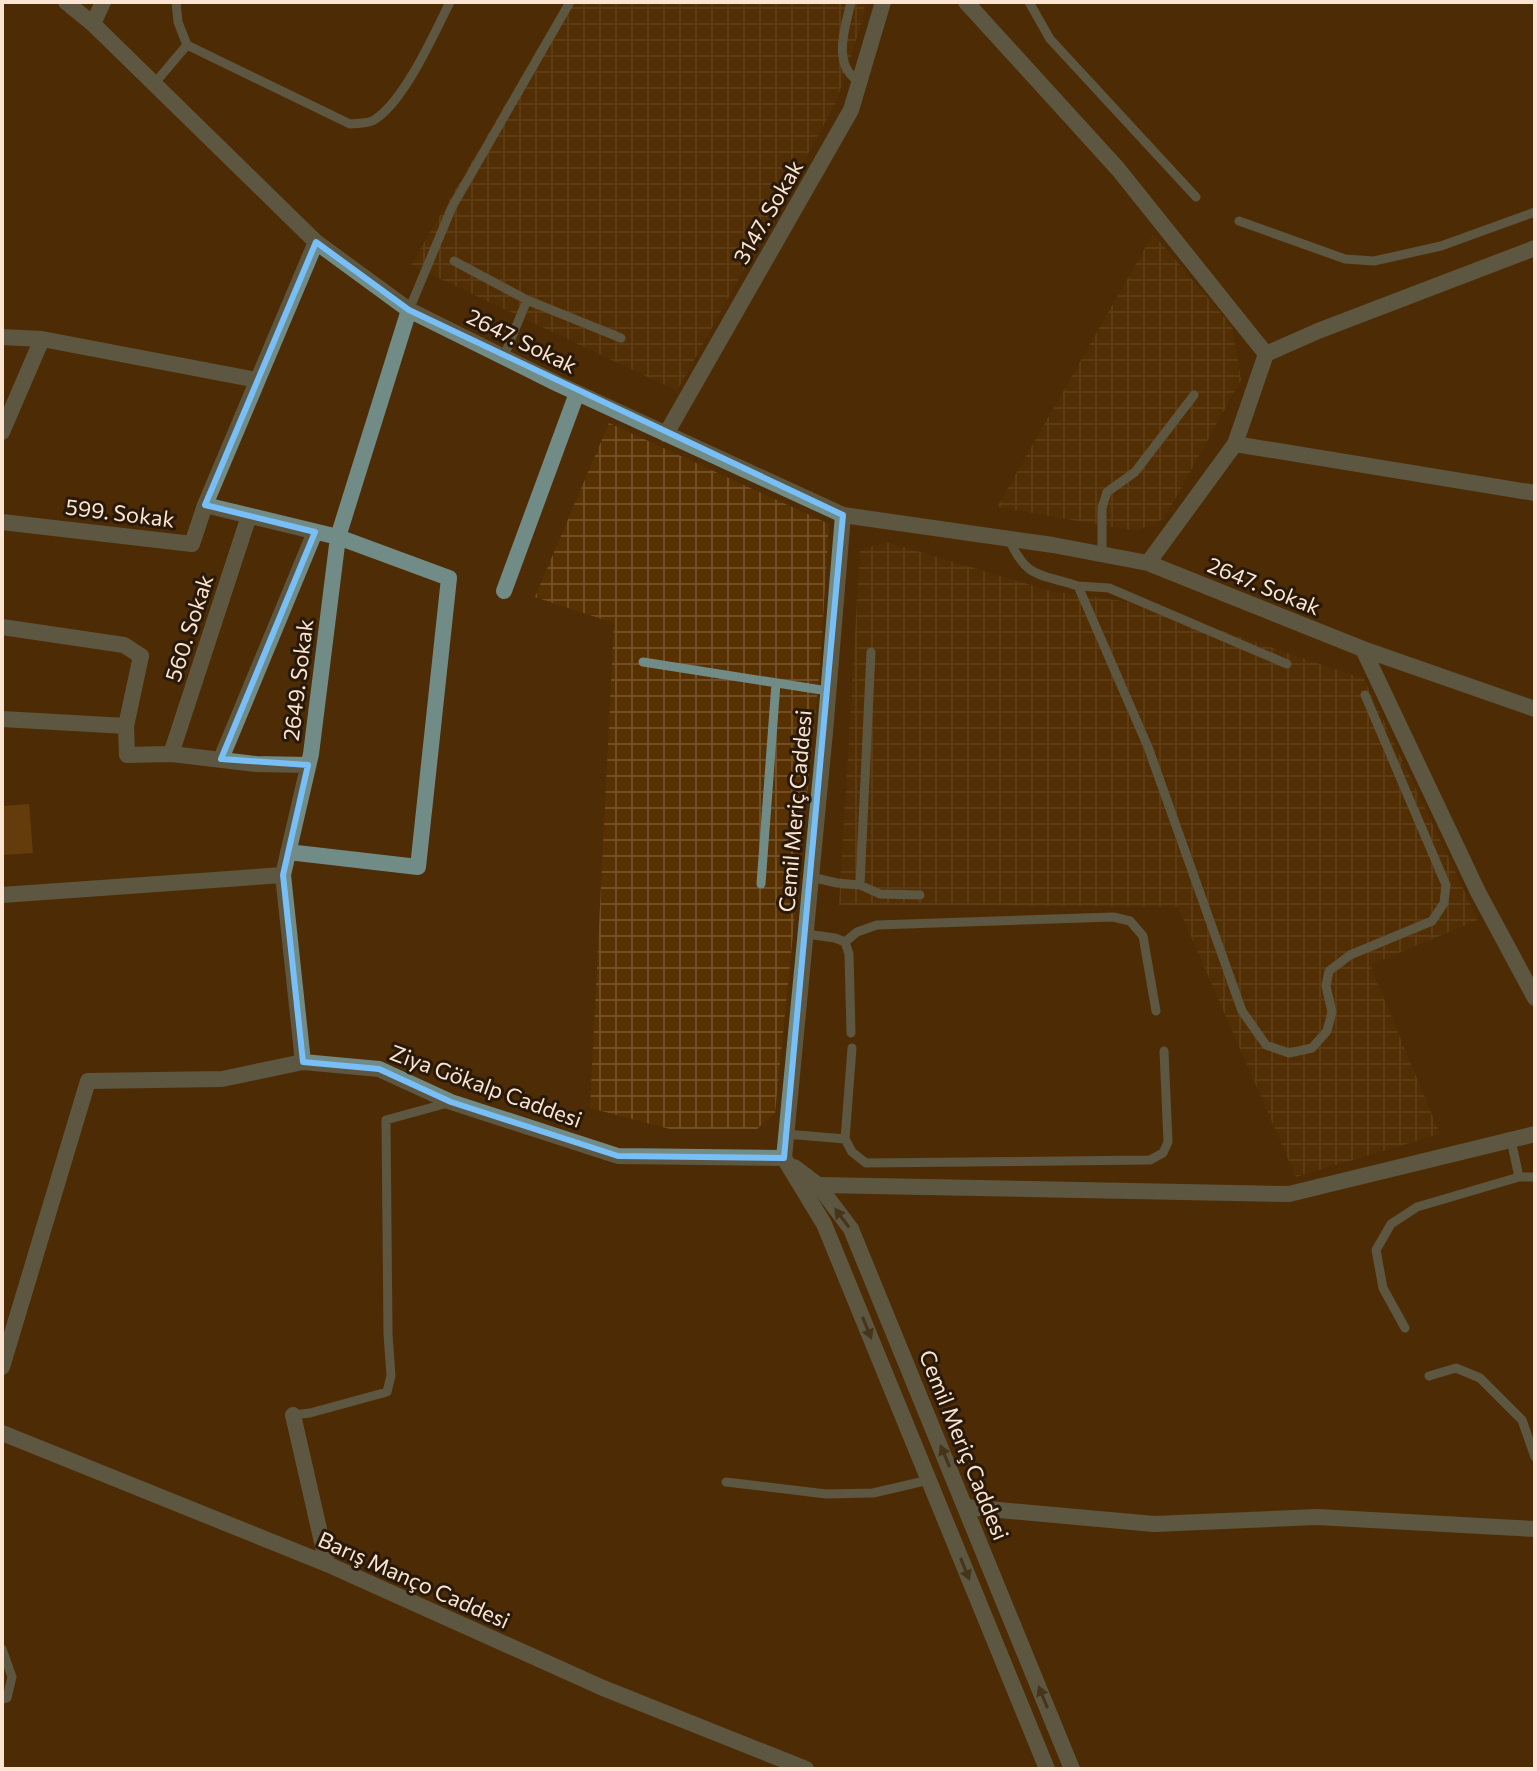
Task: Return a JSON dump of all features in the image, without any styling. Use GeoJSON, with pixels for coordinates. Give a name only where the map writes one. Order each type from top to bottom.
{"type":"FeatureCollection","features":[{"type":"Feature","properties":{"kind":"street","name":"2647. Sokak"},"geometry":{"type":"LineString","coordinates":[[66,2],[93,24],[316,242],[409,310],[577,393],[843,515],[1053,545],[1148,563],[1363,649],[1535,709]]}},
{"type":"Feature","properties":{"kind":"street"},"geometry":{"type":"LineString","coordinates":[[93,24],[103,2]]}},
{"type":"Feature","properties":{"kind":"street","name":"3147. Sokak"},"geometry":{"type":"LineString","coordinates":[[666,434],[851,110],[883,2]]}},
{"type":"Feature","properties":{"kind":"street"},"geometry":{"type":"LineString","coordinates":[[966,2],[1118,169],[1266,354]]}},
{"type":"Feature","properties":{"kind":"street"},"geometry":{"type":"LineString","coordinates":[[288,852],[418,867],[449,578],[338,537],[205,505],[316,242]]}},
{"type":"Feature","properties":{"kind":"street"},"geometry":{"type":"LineString","coordinates":[[1148,563],[1235,444],[1266,354],[1535,248]]}},
{"type":"Feature","properties":{"kind":"street","name":"2649. Sokak"},"geometry":{"type":"LineString","coordinates":[[303,1062],[283,875],[308,765],[338,537],[409,310]]}},
{"type":"Feature","properties":{"kind":"street"},"geometry":{"type":"LineString","coordinates":[[2,337],[42,339],[257,380]]}},
{"type":"Feature","properties":{"kind":"street"},"geometry":{"type":"LineString","coordinates":[[2,432],[42,339]]}},
{"type":"Feature","properties":{"kind":"street"},"geometry":{"type":"LineString","coordinates":[[504,591],[577,393]]}},
{"type":"Feature","properties":{"kind":"street"},"geometry":{"type":"LineString","coordinates":[[1235,444],[1535,493]]}},
{"type":"Feature","properties":{"kind":"street","name":"599. Sokak"},"geometry":{"type":"LineString","coordinates":[[2,522],[192,544],[205,505]]}},
{"type":"Feature","properties":{"kind":"street","name":"Cemil Meriç Caddesi"},"geometry":{"type":"LineString","coordinates":[[843,515],[784,1158],[824,1224],[1047,1769]]}},
{"type":"Feature","properties":{"kind":"street","name":"560. Sokak"},"geometry":{"type":"LineString","coordinates":[[171,754],[249,516]]}},
{"type":"Feature","properties":{"kind":"street"},"geometry":{"type":"LineString","coordinates":[[221,759],[315,532]]}},
{"type":"Feature","properties":{"kind":"street"},"geometry":{"type":"LineString","coordinates":[[2,627],[124,645],[141,656],[126,726],[127,755],[171,754],[256,764],[308,765]]}},
{"type":"Feature","properties":{"kind":"street"},"geometry":{"type":"LineString","coordinates":[[1363,649],[1478,892],[1535,998]]}},
{"type":"Feature","properties":{"kind":"street"},"geometry":{"type":"LineString","coordinates":[[2,719],[126,726]]}},
{"type":"Feature","properties":{"kind":"street"},"geometry":{"type":"LineString","coordinates":[[2,895],[283,875]]}},
{"type":"Feature","properties":{"kind":"street","name":"Ziya Gökalp Caddesi"},"geometry":{"type":"LineString","coordinates":[[2,1367],[88,1081],[222,1079],[303,1062],[379,1069],[451,1102],[618,1156],[784,1158]]}},
{"type":"Feature","properties":{"kind":"street"},"geometry":{"type":"LineString","coordinates":[[818,1185],[1289,1194],[1535,1134]]}},
{"type":"Feature","properties":{"kind":"street","name":"Cemil Meriç Caddesi"},"geometry":{"type":"LineString","coordinates":[[784,1158],[818,1185],[851,1229],[1072,1769]]}},
{"type":"Feature","properties":{"kind":"street"},"geometry":{"type":"LineString","coordinates":[[293,1415],[327,1564]]}},
{"type":"Feature","properties":{"kind":"street","name":"Barış Manço Caddesi"},"geometry":{"type":"LineString","coordinates":[[2,1433],[327,1564],[603,1688],[806,1769]]}},
{"type":"Feature","properties":{"kind":"street"},"geometry":{"type":"LineString","coordinates":[[966,1507],[1154,1524],[1317,1517],[1535,1529]]}},
{"type":"Feature","properties":{"kind":"lane"},"geometry":{"type":"LineString","coordinates":[[176,2],[178,22],[187,45],[350,124],[372,122],[394,103],[450,2]]}},
{"type":"Feature","properties":{"kind":"lane"},"geometry":{"type":"LineString","coordinates":[[409,310],[452,207],[570,2]]}},
{"type":"Feature","properties":{"kind":"lane"},"geometry":{"type":"LineString","coordinates":[[851,2],[842,41],[842,58],[851,76],[860,82]]}},
{"type":"Feature","properties":{"kind":"lane"},"geometry":{"type":"LineString","coordinates":[[1029,2],[1050,39],[1196,197]]}},
{"type":"Feature","properties":{"kind":"lane"},"geometry":{"type":"LineString","coordinates":[[154,84],[187,45]]}},
{"type":"Feature","properties":{"kind":"lane"},"geometry":{"type":"LineString","coordinates":[[1239,221],[1345,259],[1374,261],[1441,246],[1535,212]]}},
{"type":"Feature","properties":{"kind":"lane"},"geometry":{"type":"LineString","coordinates":[[454,261],[527,300],[621,338]]}},
{"type":"Feature","properties":{"kind":"lane"},"geometry":{"type":"LineString","coordinates":[[504,356],[527,300]]}},
{"type":"Feature","properties":{"kind":"lane"},"geometry":{"type":"LineString","coordinates":[[1102,555],[1102,508],[1107,492],[1135,472],[1194,395]]}},
{"type":"Feature","properties":{"kind":"lane"},"geometry":{"type":"LineString","coordinates":[[1009,539],[1025,567],[1043,576],[1078,586],[1109,588],[1287,664]]}},
{"type":"Feature","properties":{"kind":"lane"},"geometry":{"type":"LineString","coordinates":[[1078,586],[1148,747],[1242,1011],[1266,1045],[1289,1053],[1312,1048],[1327,1031],[1332,1012],[1326,986],[1329,971],[1350,955],[1432,921],[1444,903],[1446,885],[1365,695]]}},
{"type":"Feature","properties":{"kind":"lane"},"geometry":{"type":"LineString","coordinates":[[860,885],[871,652]]}},
{"type":"Feature","properties":{"kind":"lane"},"geometry":{"type":"LineString","coordinates":[[643,662],[828,691]]}},
{"type":"Feature","properties":{"kind":"lane"},"geometry":{"type":"LineString","coordinates":[[761,884],[776,683]]}},
{"type":"Feature","properties":{"kind":"lane"},"geometry":{"type":"LineString","coordinates":[[811,877],[860,885],[880,894],[920,895]]}},
{"type":"Feature","properties":{"kind":"lane"},"geometry":{"type":"LineString","coordinates":[[845,942],[857,932],[877,925],[1113,917],[1130,921],[1143,936],[1156,1011]]}},
{"type":"Feature","properties":{"kind":"lane"},"geometry":{"type":"LineString","coordinates":[[806,934],[845,942],[849,954],[851,1033]]}},
{"type":"Feature","properties":{"kind":"lane"},"geometry":{"type":"LineString","coordinates":[[852,1048],[845,1139],[852,1152],[866,1163],[1150,1160],[1163,1153],[1168,1142],[1164,1051]]}},
{"type":"Feature","properties":{"kind":"lane"},"geometry":{"type":"LineString","coordinates":[[293,1415],[387,1392],[391,1376],[386,1120],[451,1102]]}},
{"type":"Feature","properties":{"kind":"lane"},"geometry":{"type":"LineString","coordinates":[[786,1134],[845,1139]]}},
{"type":"Feature","properties":{"kind":"lane"},"geometry":{"type":"LineString","coordinates":[[1511,1140],[1519,1177]]}},
{"type":"Feature","properties":{"kind":"lane"},"geometry":{"type":"LineString","coordinates":[[1405,1328],[1383,1288],[1376,1250],[1391,1224],[1417,1207],[1519,1177],[1535,1177]]}},
{"type":"Feature","properties":{"kind":"lane"},"geometry":{"type":"LineString","coordinates":[[1429,1376],[1456,1368],[1480,1378],[1522,1420],[1535,1457]]}},
{"type":"Feature","properties":{"kind":"lane"},"geometry":{"type":"LineString","coordinates":[[726,1482],[826,1494],[873,1493],[929,1480]]}},
{"type":"Feature","properties":{"kind":"lane"},"geometry":{"type":"LineString","coordinates":[[2,1649],[12,1677],[7,1698],[2,1699]]}},
{"type":"Feature","properties":{"kind":"highlighted area"},"geometry":{"type":"Polygon","coordinates":[[[316,242],[409,310],[843,515],[784,1158],[618,1156],[451,1102],[379,1069],[303,1062],[283,875],[308,765],[221,759],[315,532],[205,505],[316,242]]]}},
{"type":"Feature","properties":{"kind":"shaded area"},"geometry":{"type":"Polygon","coordinates":[[[565,2],[865,2],[864,15],[836,103],[677,391],[411,265],[565,2]]]}},
{"type":"Feature","properties":{"kind":"shaded area"},"geometry":{"type":"Polygon","coordinates":[[[1153,234],[1232,326],[1241,380],[1164,519],[1136,531],[997,507],[1153,234]]]}},
{"type":"Feature","properties":{"kind":"shaded area"},"geometry":{"type":"Polygon","coordinates":[[[609,423],[829,524],[820,667],[775,1113],[757,1129],[670,1129],[590,1108],[614,623],[535,597],[609,423]]]}},
{"type":"Feature","properties":{"kind":"shaded area"},"geometry":{"type":"Polygon","coordinates":[[[887,542],[1051,591],[1144,604],[1364,679],[1478,920],[1370,965],[1440,1134],[1296,1177],[1178,907],[839,905],[860,550],[887,542]]]}},
{"type":"Feature","properties":{"kind":"shaded area"},"geometry":{"type":"Polygon","coordinates":[[[29,804],[33,853],[2,855],[2,806],[29,804]]]}}]}
